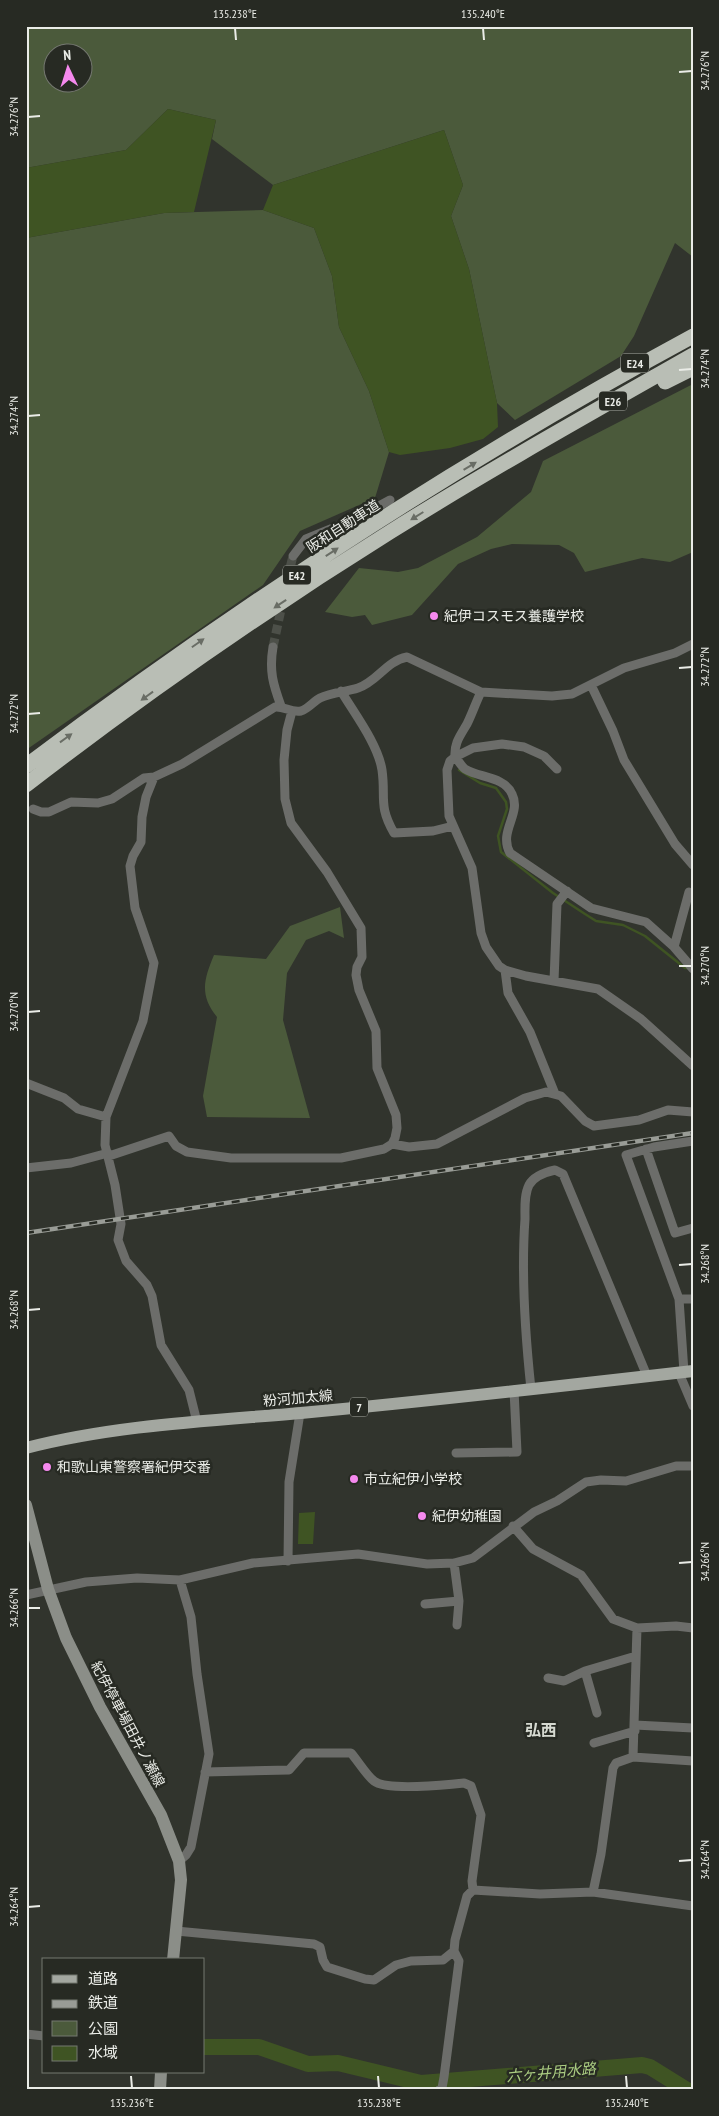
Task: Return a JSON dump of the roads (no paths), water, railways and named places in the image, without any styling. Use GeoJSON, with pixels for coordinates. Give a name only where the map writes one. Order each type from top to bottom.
{"type":"FeatureCollection","features":[{"type":"Feature","properties":{"kind":"highway","name":"E24"},"geometry":{"type":"LineString","coordinates":[[578,400],[693,325]]}},
{"type":"Feature","properties":{"kind":"highway","name":"阪和自動車道"},"geometry":{"type":"LineString","coordinates":[[26,766],[226,623],[310,566],[394,512],[578,400],[693,336]]}},
{"type":"Feature","properties":{"kind":"highway","name":"E26"},"geometry":{"type":"LineString","coordinates":[[534,446],[693,356]]}},
{"type":"Feature","properties":{"kind":"highway","name":"E24"},"geometry":{"type":"LineString","coordinates":[[534,446],[693,368]]}},
{"type":"Feature","properties":{"kind":"highway","name":"E42"},"geometry":{"type":"LineString","coordinates":[[26,785],[245,627],[388,533],[534,446]]}},
{"type":"Feature","properties":{"kind":"main road","name":"粉河加太線"},"geometry":{"type":"LineString","coordinates":[[26,1448],[87,1435],[198,1422],[685,1372]]}},
{"type":"Feature","properties":{"kind":"main road","name":"紀伊停車場田井ノ瀬線"},"geometry":{"type":"LineString","coordinates":[[26,1505],[48,1589],[66,1638],[100,1708],[161,1815],[179,1861],[181,1880],[173,1958]]}},
{"type":"Feature","properties":{"kind":"main road"},"geometry":{"type":"LineString","coordinates":[[160,2090],[162,2074]]}},
{"type":"Feature","properties":{"kind":"street"},"geometry":{"type":"LineString","coordinates":[[293,556],[306,539],[353,520],[390,500]]}},
{"type":"Feature","properties":{"kind":"street"},"geometry":{"type":"LineString","coordinates":[[33,809],[49,812],[71,802],[98,803],[112,799],[144,778],[154,777],[182,764],[275,707],[281,706],[292,711],[302,711],[319,698],[358,688],[377,677],[396,659],[407,657],[481,692],[552,696],[572,694],[624,668],[675,653],[693,644]]}},
{"type":"Feature","properties":{"kind":"street"},"geometry":{"type":"LineString","coordinates":[[273,647],[270,666],[281,706]]}},
{"type":"Feature","properties":{"kind":"street"},"geometry":{"type":"LineString","coordinates":[[590,685],[613,730],[624,760],[675,844],[693,865]]}},
{"type":"Feature","properties":{"kind":"street"},"geometry":{"type":"LineString","coordinates":[[341,691],[377,752],[382,769],[383,811],[394,833],[433,831],[453,826]]}},
{"type":"Feature","properties":{"kind":"street"},"geometry":{"type":"LineString","coordinates":[[481,692],[458,738],[454,749],[455,757],[464,768],[499,781],[512,792],[515,805],[506,837],[506,845],[510,853],[591,908],[646,922],[692,966]]}},
{"type":"Feature","properties":{"kind":"street"},"geometry":{"type":"LineString","coordinates":[[26,1168],[71,1163],[108,1155],[169,1136],[176,1146],[187,1152],[230,1158],[341,1158],[384,1150],[392,1144],[397,1128],[396,1115],[377,1068],[376,1032],[359,990],[356,976],[357,967],[362,957],[361,928],[327,872],[291,823],[284,799],[284,760],[287,730],[292,711]]}},
{"type":"Feature","properties":{"kind":"street"},"geometry":{"type":"LineString","coordinates":[[557,769],[544,756],[524,747],[502,744],[473,748],[450,761],[447,770],[448,816],[472,868],[481,933],[486,947],[499,966],[505,970],[526,976],[598,989],[641,1019],[693,1066]]}},
{"type":"Feature","properties":{"kind":"street"},"geometry":{"type":"LineString","coordinates":[[154,777],[145,804],[141,842],[132,856],[130,866],[135,908],[154,963],[153,972],[142,1021],[106,1117],[105,1145],[121,1224],[118,1240],[126,1261],[147,1285],[152,1296],[161,1345],[189,1390],[198,1422]]}},
{"type":"Feature","properties":{"kind":"street"},"geometry":{"type":"LineString","coordinates":[[554,981],[557,904],[567,891]]}},
{"type":"Feature","properties":{"kind":"street"},"geometry":{"type":"LineString","coordinates":[[674,947],[689,892]]}},
{"type":"Feature","properties":{"kind":"street"},"geometry":{"type":"LineString","coordinates":[[505,970],[508,993],[530,1032],[555,1094]]}},
{"type":"Feature","properties":{"kind":"street"},"geometry":{"type":"LineString","coordinates":[[685,1058],[693,1051]]}},
{"type":"Feature","properties":{"kind":"street"},"geometry":{"type":"LineString","coordinates":[[26,1083],[64,1098],[78,1109],[106,1117]]}},
{"type":"Feature","properties":{"kind":"street"},"geometry":{"type":"LineString","coordinates":[[392,1144],[409,1147],[437,1144],[525,1098],[546,1092],[561,1096],[585,1121],[594,1126],[639,1120],[668,1110],[693,1112]]}},
{"type":"Feature","properties":{"kind":"street"},"geometry":{"type":"LineString","coordinates":[[693,1141],[646,1149],[626,1155],[679,1299],[685,1372],[691,1405],[693,1406]]}},
{"type":"Feature","properties":{"kind":"street"},"geometry":{"type":"LineString","coordinates":[[646,1149],[675,1233],[693,1228]]}},
{"type":"Feature","properties":{"kind":"street"},"geometry":{"type":"LineString","coordinates":[[531,1388],[525,1335],[524,1235],[526,1197],[530,1184],[541,1174],[555,1170],[563,1174],[647,1376]]}},
{"type":"Feature","properties":{"kind":"street"},"geometry":{"type":"LineString","coordinates":[[679,1299],[693,1299]]}},
{"type":"Feature","properties":{"kind":"street"},"geometry":{"type":"LineString","coordinates":[[456,1453],[517,1452],[514,1390]]}},
{"type":"Feature","properties":{"kind":"street"},"geometry":{"type":"LineString","coordinates":[[288,1561],[289,1482],[300,1413]]}},
{"type":"Feature","properties":{"kind":"street"},"geometry":{"type":"LineString","coordinates":[[26,1595],[48,1589],[103,1580],[137,1578],[180,1580],[216,1570],[253,1563],[358,1554],[427,1564],[454,1563],[473,1558],[513,1526],[586,1482],[600,1480],[626,1481],[676,1466],[693,1466]]}},
{"type":"Feature","properties":{"kind":"street"},"geometry":{"type":"LineString","coordinates":[[513,1526],[533,1549],[581,1575],[613,1619],[636,1628],[676,1626],[693,1628]]}},
{"type":"Feature","properties":{"kind":"street"},"geometry":{"type":"LineString","coordinates":[[454,1563],[459,1601],[457,1625]]}},
{"type":"Feature","properties":{"kind":"street"},"geometry":{"type":"LineString","coordinates":[[179,1861],[186,1856],[191,1847],[209,1754],[196,1674],[190,1617],[180,1580]]}},
{"type":"Feature","properties":{"kind":"street"},"geometry":{"type":"LineString","coordinates":[[425,1604],[459,1601]]}},
{"type":"Feature","properties":{"kind":"street"},"geometry":{"type":"LineString","coordinates":[[633,1757],[636,1628]]}},
{"type":"Feature","properties":{"kind":"street"},"geometry":{"type":"LineString","coordinates":[[548,1678],[564,1682],[586,1671],[636,1656]]}},
{"type":"Feature","properties":{"kind":"street"},"geometry":{"type":"LineString","coordinates":[[586,1671],[597,1713]]}},
{"type":"Feature","properties":{"kind":"street"},"geometry":{"type":"LineString","coordinates":[[594,1743],[635,1728],[693,1728]]}},
{"type":"Feature","properties":{"kind":"street"},"geometry":{"type":"LineString","coordinates":[[205,1772],[289,1770],[304,1753],[351,1754],[374,1781],[380,1783],[411,1786],[464,1783],[471,1786],[481,1815],[472,1881],[473,1890]]}},
{"type":"Feature","properties":{"kind":"street"},"geometry":{"type":"LineString","coordinates":[[593,1892],[601,1854],[613,1768],[616,1763],[633,1757],[693,1761]]}},
{"type":"Feature","properties":{"kind":"street"},"geometry":{"type":"LineString","coordinates":[[442,2083],[459,1961],[454,1951],[458,1926],[467,1896],[473,1890],[540,1894],[593,1892],[693,1906]]}},
{"type":"Feature","properties":{"kind":"street"},"geometry":{"type":"LineString","coordinates":[[176,1931],[314,1944],[320,1947],[327,1967],[374,1980],[396,1965],[411,1960],[443,1960],[454,1951]]}},
{"type":"Feature","properties":{"kind":"street"},"geometry":{"type":"LineString","coordinates":[[26,2034],[42,2036]]}},
{"type":"Feature","properties":{"kind":"water"},"geometry":{"type":"Polygon","coordinates":[[[168,109],[216,120],[194,212],[164,213],[26,238],[26,168],[126,150],[168,109]]]}},
{"type":"Feature","properties":{"kind":"water"},"geometry":{"type":"Polygon","coordinates":[[[444,130],[463,185],[451,216],[469,269],[497,403],[498,427],[483,439],[450,448],[400,455],[389,452],[369,391],[339,327],[332,276],[314,228],[263,210],[273,185],[444,130]]]}},
{"type":"Feature","properties":{"kind":"water"},"geometry":{"type":"Polygon","coordinates":[[[315,1512],[313,1544],[298,1544],[299,1513],[315,1512]]]}},
{"type":"Feature","properties":{"kind":"waterway"},"geometry":{"type":"LineString","coordinates":[[459,770],[480,783],[496,788],[506,802],[507,809],[498,836],[501,852],[553,893],[596,921],[623,925],[645,936],[685,968],[688,968]]}},
{"type":"Feature","properties":{"kind":"waterway","name":"六ヶ井用水路"},"geometry":{"type":"LineString","coordinates":[[205,2047],[259,2047],[308,2064],[338,2063],[421,2083],[642,2065],[650,2067],[687,2090]]}},
{"type":"Feature","properties":{"kind":"tunnel"},"geometry":{"type":"LineString","coordinates":[[287,580],[293,556]]}},
{"type":"Feature","properties":{"kind":"tunnel"},"geometry":{"type":"LineString","coordinates":[[273,647],[283,600]]}},
{"type":"Feature","properties":{"kind":"railway"},"geometry":{"type":"LineString","coordinates":[[26,1233],[693,1133]]}},
{"type":"Feature","properties":{"kind":"place","name":"紀伊コスモス養護学校"},"geometry":{"type":"Point","coordinates":[434,616]}},
{"type":"Feature","properties":{"kind":"place","name":"和歌山東警察署紀伊交番"},"geometry":{"type":"Point","coordinates":[47,1467]}},
{"type":"Feature","properties":{"kind":"place","name":"市立紀伊小学校"},"geometry":{"type":"Point","coordinates":[354,1479]}},
{"type":"Feature","properties":{"kind":"place","name":"紀伊幼稚園"},"geometry":{"type":"Point","coordinates":[422,1516]}},
{"type":"Feature","properties":{"kind":"district","name":"弘西"},"geometry":{"type":"Point","coordinates":[541,1730]}}]}
